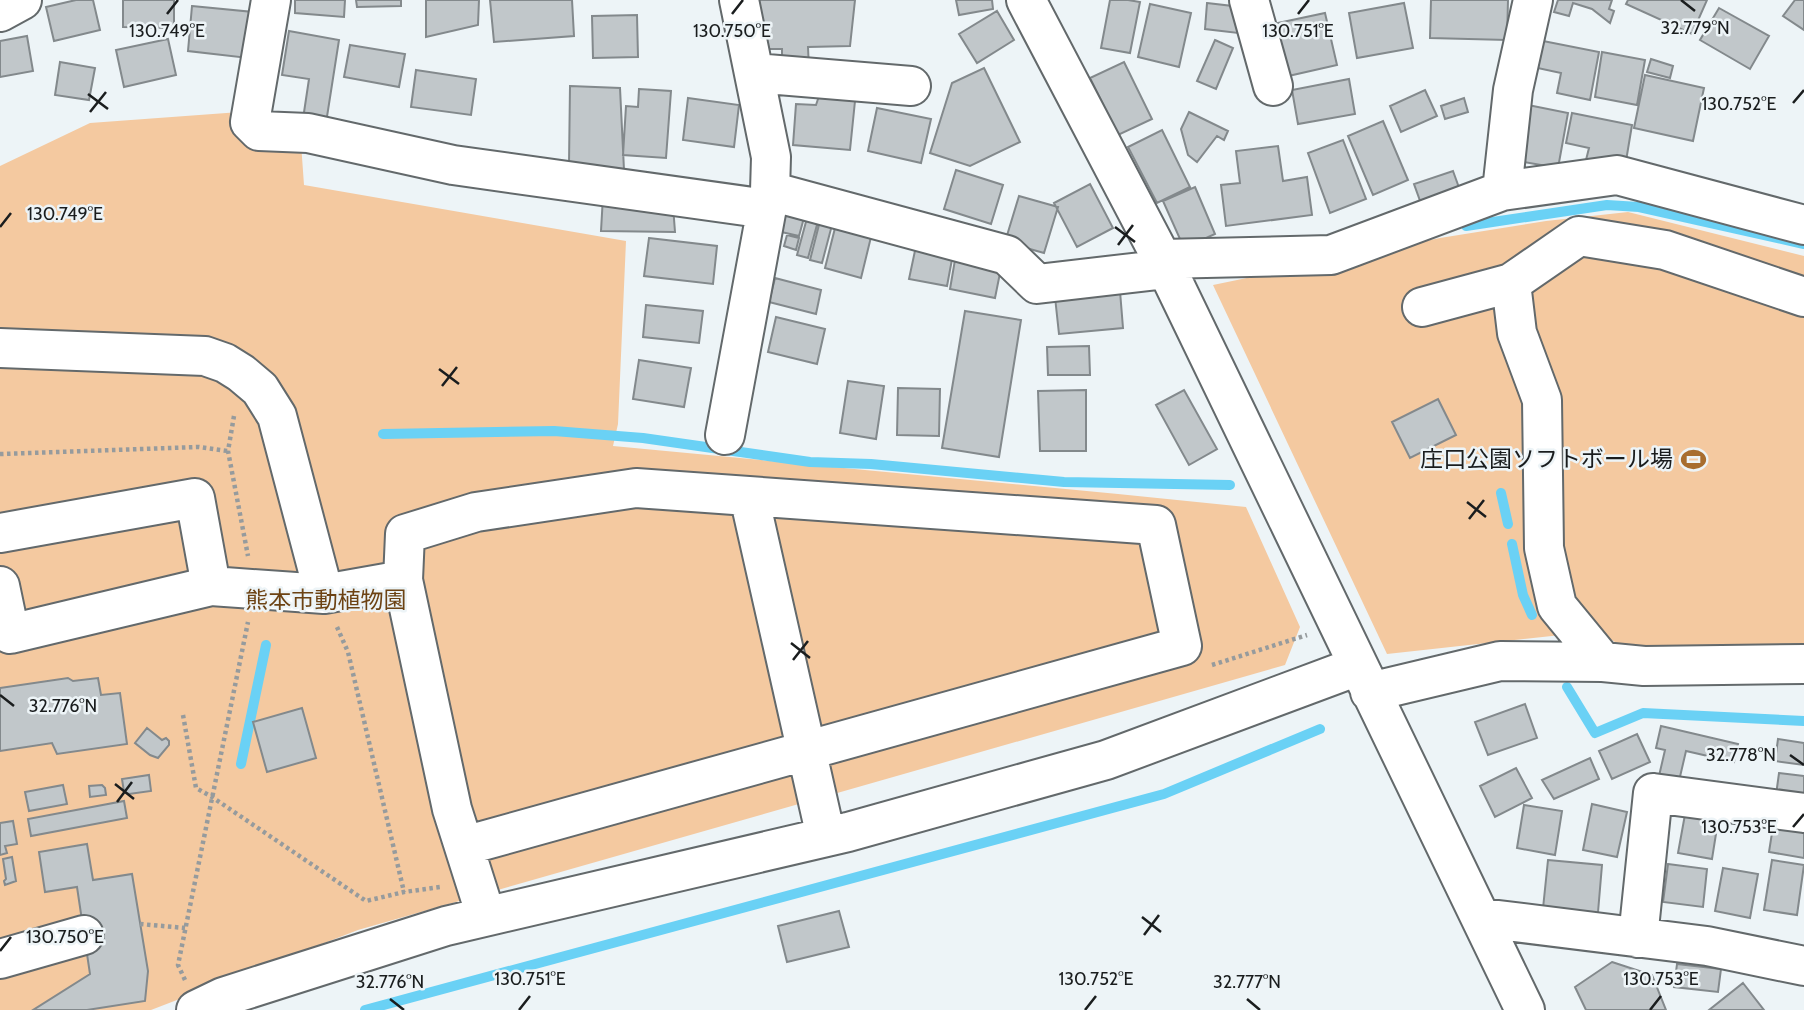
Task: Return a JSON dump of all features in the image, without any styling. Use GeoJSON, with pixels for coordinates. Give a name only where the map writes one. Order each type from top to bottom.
{"type":"FeatureCollection","features":[{"type":"Feature","properties":{"kind":"street"},"geometry":{"type":"LineString","coordinates":[[0,12],[22,0]]}},
{"type":"Feature","properties":{"kind":"street"},"geometry":{"type":"LineString","coordinates":[[271,0],[250,122],[259,131],[308,133],[453,165],[768,200],[1007,255],[1037,284],[1165,264],[1331,256],[1502,191],[1617,174],[1804,225]]}},
{"type":"Feature","properties":{"kind":"street"},"geometry":{"type":"LineString","coordinates":[[725,436],[768,200],[771,158],[739,0]]}},
{"type":"Feature","properties":{"kind":"street"},"geometry":{"type":"LineString","coordinates":[[1026,0],[1165,264],[1525,1010]]}},
{"type":"Feature","properties":{"kind":"street"},"geometry":{"type":"LineString","coordinates":[[1249,0],[1273,86]]}},
{"type":"Feature","properties":{"kind":"street"},"geometry":{"type":"LineString","coordinates":[[1502,191],[1513,90],[1533,0]]}},
{"type":"Feature","properties":{"kind":"street"},"geometry":{"type":"LineString","coordinates":[[754,73],[911,86]]}},
{"type":"Feature","properties":{"kind":"street"},"geometry":{"type":"LineString","coordinates":[[1423,307],[1511,283],[1579,236],[1665,250],[1804,297]]}},
{"type":"Feature","properties":{"kind":"street"},"geometry":{"type":"LineString","coordinates":[[1511,283],[1517,334],[1542,400],[1544,548],[1557,606],[1603,662]]}},
{"type":"Feature","properties":{"kind":"street"},"geometry":{"type":"LineString","coordinates":[[0,348],[205,356],[225,363],[241,373],[260,389],[277,416],[324,594]]}},
{"type":"Feature","properties":{"kind":"street"},"geometry":{"type":"LineString","coordinates":[[464,846],[1182,646],[1156,526],[636,488],[476,512],[405,534],[403,580],[452,808],[486,916]]}},
{"type":"Feature","properties":{"kind":"street"},"geometry":{"type":"LineString","coordinates":[[749,496],[826,837]]}},
{"type":"Feature","properties":{"kind":"street"},"geometry":{"type":"LineString","coordinates":[[0,533],[195,498],[211,586]]}},
{"type":"Feature","properties":{"kind":"street"},"geometry":{"type":"LineString","coordinates":[[0,586],[10,634],[211,586],[324,594],[403,580]]}},
{"type":"Feature","properties":{"kind":"street"},"geometry":{"type":"LineString","coordinates":[[197,1009],[223,997],[446,926],[826,837],[1106,760],[1364,679],[1500,661],[1603,662],[1644,666],[1804,664]]}},
{"type":"Feature","properties":{"kind":"street"},"geometry":{"type":"LineString","coordinates":[[1638,938],[1653,793],[1804,813]]}},
{"type":"Feature","properties":{"kind":"street"},"geometry":{"type":"LineString","coordinates":[[1482,918],[1707,946],[1804,966]]}},
{"type":"Feature","properties":{"kind":"street"},"geometry":{"type":"LineString","coordinates":[[0,959],[84,934]]}},
{"type":"Feature","properties":{"kind":"path"},"geometry":{"type":"LineString","coordinates":[[197,1009],[178,965],[255,589],[228,451],[241,373]]}},
{"type":"Feature","properties":{"kind":"path"},"geometry":{"type":"LineString","coordinates":[[0,454],[199,447],[228,451]]}},
{"type":"Feature","properties":{"kind":"path"},"geometry":{"type":"LineString","coordinates":[[324,594],[348,652],[404,892]]}},
{"type":"Feature","properties":{"kind":"path"},"geometry":{"type":"LineString","coordinates":[[140,923],[185,928]]}},
{"type":"Feature","properties":{"kind":"green space","name":"熊本市動植物園"},"geometry":{"type":"Polygon","coordinates":[[[240,112],[301,143],[304,185],[626,241],[618,424],[613,446],[1246,507],[1300,627],[1285,665],[358,930],[151,1010],[0,1010],[0,166],[90,123],[240,112]]]}},
{"type":"Feature","properties":{"kind":"green space"},"geometry":{"type":"Polygon","coordinates":[[[1628,212],[1804,256],[1804,657],[1644,661],[1598,631],[1387,654],[1213,285],[1440,238],[1546,221],[1628,212]]]}},
{"type":"Feature","properties":{"kind":"building"},"geometry":{"type":"Polygon","coordinates":[[[76,0],[93,0],[100,30],[54,41],[46,7],[76,0]]]}},
{"type":"Feature","properties":{"kind":"building"},"geometry":{"type":"Polygon","coordinates":[[[123,0],[174,0],[174,28],[123,27],[123,0]]]}},
{"type":"Feature","properties":{"kind":"building"},"geometry":{"type":"Polygon","coordinates":[[[295,0],[345,0],[344,17],[295,13],[295,0]]]}},
{"type":"Feature","properties":{"kind":"building"},"geometry":{"type":"Polygon","coordinates":[[[356,0],[401,0],[401,6],[357,7],[356,0]]]}},
{"type":"Feature","properties":{"kind":"building"},"geometry":{"type":"Polygon","coordinates":[[[426,0],[479,0],[478,25],[426,37],[426,0]]]}},
{"type":"Feature","properties":{"kind":"building"},"geometry":{"type":"Polygon","coordinates":[[[490,0],[572,0],[574,36],[494,42],[490,0]]]}},
{"type":"Feature","properties":{"kind":"building"},"geometry":{"type":"Polygon","coordinates":[[[759,0],[855,0],[850,46],[808,47],[809,69],[782,69],[782,49],[763,49],[759,0]]]}},
{"type":"Feature","properties":{"kind":"building"},"geometry":{"type":"Polygon","coordinates":[[[956,0],[992,0],[993,9],[959,15],[956,0]]]}},
{"type":"Feature","properties":{"kind":"building"},"geometry":{"type":"Polygon","coordinates":[[[1110,0],[1140,2],[1130,53],[1101,48],[1110,0]]]}},
{"type":"Feature","properties":{"kind":"building"},"geometry":{"type":"Polygon","coordinates":[[[1431,0],[1508,0],[1507,40],[1430,38],[1431,0]]]}},
{"type":"Feature","properties":{"kind":"building"},"geometry":{"type":"Polygon","coordinates":[[[1558,0],[1612,0],[1609,9],[1614,11],[1610,23],[1592,9],[1573,3],[1569,16],[1554,12],[1558,0]]]}},
{"type":"Feature","properties":{"kind":"building"},"geometry":{"type":"Polygon","coordinates":[[[1628,0],[1707,0],[1692,34],[1626,4],[1628,0]]]}},
{"type":"Feature","properties":{"kind":"building"},"geometry":{"type":"Polygon","coordinates":[[[1795,0],[1804,0],[1804,30],[1783,16],[1795,0]]]}},
{"type":"Feature","properties":{"kind":"building"},"geometry":{"type":"Polygon","coordinates":[[[1207,3],[1241,7],[1238,33],[1205,29],[1207,3]]]}},
{"type":"Feature","properties":{"kind":"building"},"geometry":{"type":"Polygon","coordinates":[[[1404,3],[1413,48],[1357,58],[1349,13],[1404,3]]]}},
{"type":"Feature","properties":{"kind":"building"},"geometry":{"type":"Polygon","coordinates":[[[1150,4],[1191,13],[1179,67],[1138,57],[1150,4]]]}},
{"type":"Feature","properties":{"kind":"building"},"geometry":{"type":"Polygon","coordinates":[[[192,6],[253,12],[248,58],[188,51],[192,6]]]}},
{"type":"Feature","properties":{"kind":"building"},"geometry":{"type":"Polygon","coordinates":[[[1719,8],[1769,36],[1750,69],[1700,40],[1719,8]]]}},
{"type":"Feature","properties":{"kind":"building"},"geometry":{"type":"Polygon","coordinates":[[[997,11],[1014,40],[977,63],[959,34],[997,11]]]}},
{"type":"Feature","properties":{"kind":"building"},"geometry":{"type":"Polygon","coordinates":[[[1325,13],[1337,65],[1284,77],[1273,24],[1325,13]]]}},
{"type":"Feature","properties":{"kind":"building"},"geometry":{"type":"Polygon","coordinates":[[[637,15],[638,57],[593,58],[592,16],[637,15]]]}},
{"type":"Feature","properties":{"kind":"building"},"geometry":{"type":"Polygon","coordinates":[[[289,31],[339,40],[326,123],[303,119],[309,79],[282,75],[289,31]]]}},
{"type":"Feature","properties":{"kind":"building"},"geometry":{"type":"Polygon","coordinates":[[[27,36],[33,71],[0,77],[0,41],[27,36]]]}},
{"type":"Feature","properties":{"kind":"building"},"geometry":{"type":"Polygon","coordinates":[[[168,39],[176,75],[124,87],[116,50],[168,39]]]}},
{"type":"Feature","properties":{"kind":"building"},"geometry":{"type":"Polygon","coordinates":[[[1215,40],[1233,48],[1216,89],[1197,81],[1215,40]]]}},
{"type":"Feature","properties":{"kind":"building"},"geometry":{"type":"Polygon","coordinates":[[[1538,40],[1599,52],[1590,100],[1557,93],[1561,73],[1533,67],[1538,40]]]}},
{"type":"Feature","properties":{"kind":"building"},"geometry":{"type":"Polygon","coordinates":[[[350,45],[405,54],[399,87],[344,77],[350,45]]]}},
{"type":"Feature","properties":{"kind":"building"},"geometry":{"type":"Polygon","coordinates":[[[1602,52],[1645,60],[1637,105],[1595,97],[1602,52]]]}},
{"type":"Feature","properties":{"kind":"building"},"geometry":{"type":"Polygon","coordinates":[[[1651,59],[1673,66],[1670,78],[1647,72],[1651,59]]]}},
{"type":"Feature","properties":{"kind":"building"},"geometry":{"type":"Polygon","coordinates":[[[60,62],[95,68],[89,100],[55,95],[60,62]]]}},
{"type":"Feature","properties":{"kind":"building"},"geometry":{"type":"Polygon","coordinates":[[[1124,62],[1152,119],[1118,135],[1090,78],[1124,62]]]}},
{"type":"Feature","properties":{"kind":"building"},"geometry":{"type":"Polygon","coordinates":[[[984,68],[1020,142],[970,166],[930,153],[952,83],[984,68]]]}},
{"type":"Feature","properties":{"kind":"building"},"geometry":{"type":"Polygon","coordinates":[[[416,70],[476,79],[471,115],[411,107],[416,70]]]}},
{"type":"Feature","properties":{"kind":"building"},"geometry":{"type":"Polygon","coordinates":[[[1645,75],[1704,88],[1693,141],[1634,128],[1645,75]]]}},
{"type":"Feature","properties":{"kind":"building"},"geometry":{"type":"Polygon","coordinates":[[[1349,79],[1355,114],[1298,124],[1292,90],[1349,79]]]}},
{"type":"Feature","properties":{"kind":"building"},"geometry":{"type":"Polygon","coordinates":[[[570,86],[620,88],[624,170],[569,164],[570,86]]]}},
{"type":"Feature","properties":{"kind":"building"},"geometry":{"type":"Polygon","coordinates":[[[639,89],[671,91],[666,158],[623,155],[626,106],[638,107],[639,89]]]}},
{"type":"Feature","properties":{"kind":"building"},"geometry":{"type":"Polygon","coordinates":[[[821,90],[855,101],[850,150],[793,145],[796,104],[816,105],[821,90]]]}},
{"type":"Feature","properties":{"kind":"building"},"geometry":{"type":"Polygon","coordinates":[[[1425,90],[1437,116],[1401,132],[1390,106],[1425,90]]]}},
{"type":"Feature","properties":{"kind":"building"},"geometry":{"type":"Polygon","coordinates":[[[688,98],[739,105],[734,147],[683,140],[688,98]]]}},
{"type":"Feature","properties":{"kind":"building"},"geometry":{"type":"Polygon","coordinates":[[[1464,98],[1468,112],[1445,119],[1441,106],[1464,98]]]}},
{"type":"Feature","properties":{"kind":"building"},"geometry":{"type":"Polygon","coordinates":[[[1528,105],[1568,113],[1558,168],[1518,161],[1528,105]]]}},
{"type":"Feature","properties":{"kind":"building"},"geometry":{"type":"Polygon","coordinates":[[[877,108],[931,119],[921,163],[868,151],[877,108]]]}},
{"type":"Feature","properties":{"kind":"building"},"geometry":{"type":"Polygon","coordinates":[[[1189,112],[1228,131],[1224,140],[1217,136],[1197,162],[1188,155],[1181,129],[1189,112]]]}},
{"type":"Feature","properties":{"kind":"building"},"geometry":{"type":"Polygon","coordinates":[[[1572,113],[1632,125],[1625,167],[1586,160],[1589,148],[1566,143],[1572,113]]]}},
{"type":"Feature","properties":{"kind":"building"},"geometry":{"type":"Polygon","coordinates":[[[1383,121],[1408,180],[1373,195],[1348,136],[1383,121]]]}},
{"type":"Feature","properties":{"kind":"building"},"geometry":{"type":"Polygon","coordinates":[[[1162,130],[1190,187],[1157,203],[1128,147],[1162,130]]]}},
{"type":"Feature","properties":{"kind":"building"},"geometry":{"type":"Polygon","coordinates":[[[1343,140],[1366,199],[1330,213],[1308,153],[1343,140]]]}},
{"type":"Feature","properties":{"kind":"building"},"geometry":{"type":"Polygon","coordinates":[[[1278,146],[1283,181],[1307,177],[1312,215],[1226,226],[1221,185],[1240,183],[1236,151],[1278,146]]]}},
{"type":"Feature","properties":{"kind":"building"},"geometry":{"type":"Polygon","coordinates":[[[956,170],[1003,185],[991,224],[944,209],[956,170]]]}},
{"type":"Feature","properties":{"kind":"building"},"geometry":{"type":"Polygon","coordinates":[[[1453,171],[1462,196],[1423,209],[1414,184],[1453,171]]]}},
{"type":"Feature","properties":{"kind":"building"},"geometry":{"type":"Polygon","coordinates":[[[1090,184],[1113,228],[1077,247],[1054,203],[1090,184]]]}},
{"type":"Feature","properties":{"kind":"building"},"geometry":{"type":"Polygon","coordinates":[[[1195,187],[1215,234],[1184,248],[1163,201],[1195,187]]]}},
{"type":"Feature","properties":{"kind":"building"},"geometry":{"type":"Polygon","coordinates":[[[603,196],[673,206],[675,232],[601,231],[603,196]]]}},
{"type":"Feature","properties":{"kind":"building"},"geometry":{"type":"Polygon","coordinates":[[[1019,196],[1058,207],[1044,253],[1005,242],[1019,196]]]}},
{"type":"Feature","properties":{"kind":"building"},"geometry":{"type":"Polygon","coordinates":[[[783,208],[805,214],[799,236],[777,231],[783,208]]]}},
{"type":"Feature","properties":{"kind":"building"},"geometry":{"type":"Polygon","coordinates":[[[807,218],[818,221],[808,258],[797,255],[807,218]]]}},
{"type":"Feature","properties":{"kind":"building"},"geometry":{"type":"Polygon","coordinates":[[[820,221],[832,225],[822,263],[810,260],[820,221]]]}},
{"type":"Feature","properties":{"kind":"building"},"geometry":{"type":"Polygon","coordinates":[[[835,228],[871,237],[861,278],[825,268],[835,228]]]}},
{"type":"Feature","properties":{"kind":"building"},"geometry":{"type":"Polygon","coordinates":[[[787,235],[799,238],[796,250],[784,246],[787,235]]]}},
{"type":"Feature","properties":{"kind":"building"},"geometry":{"type":"Polygon","coordinates":[[[649,238],[717,246],[713,284],[644,276],[649,238]]]}},
{"type":"Feature","properties":{"kind":"building"},"geometry":{"type":"Polygon","coordinates":[[[916,246],[953,254],[947,286],[909,279],[916,246]]]}},
{"type":"Feature","properties":{"kind":"building"},"geometry":{"type":"Polygon","coordinates":[[[956,254],[1002,263],[995,298],[950,289],[956,254]]]}},
{"type":"Feature","properties":{"kind":"building"},"geometry":{"type":"Polygon","coordinates":[[[775,278],[821,290],[816,314],[769,302],[775,278]]]}},
{"type":"Feature","properties":{"kind":"building"},"geometry":{"type":"Polygon","coordinates":[[[1120,291],[1123,328],[1059,334],[1055,297],[1120,291]]]}},
{"type":"Feature","properties":{"kind":"building"},"geometry":{"type":"Polygon","coordinates":[[[646,305],[703,311],[699,343],[643,337],[646,305]]]}},
{"type":"Feature","properties":{"kind":"building"},"geometry":{"type":"Polygon","coordinates":[[[965,311],[1021,320],[999,457],[942,448],[965,311]]]}},
{"type":"Feature","properties":{"kind":"building"},"geometry":{"type":"Polygon","coordinates":[[[776,317],[825,329],[817,364],[768,352],[776,317]]]}},
{"type":"Feature","properties":{"kind":"building"},"geometry":{"type":"Polygon","coordinates":[[[1089,346],[1090,375],[1048,375],[1047,347],[1089,346]]]}},
{"type":"Feature","properties":{"kind":"building"},"geometry":{"type":"Polygon","coordinates":[[[639,360],[691,368],[684,407],[633,399],[639,360]]]}},
{"type":"Feature","properties":{"kind":"building"},"geometry":{"type":"Polygon","coordinates":[[[848,381],[884,386],[876,439],[840,433],[848,381]]]}},
{"type":"Feature","properties":{"kind":"building"},"geometry":{"type":"Polygon","coordinates":[[[898,388],[940,389],[939,436],[897,435],[898,388]]]}},
{"type":"Feature","properties":{"kind":"building"},"geometry":{"type":"Polygon","coordinates":[[[1086,390],[1086,451],[1040,451],[1038,391],[1086,390]]]}},
{"type":"Feature","properties":{"kind":"building"},"geometry":{"type":"Polygon","coordinates":[[[1184,390],[1217,449],[1189,465],[1156,405],[1184,390]]]}},
{"type":"Feature","properties":{"kind":"building"},"geometry":{"type":"Polygon","coordinates":[[[1438,399],[1456,435],[1410,458],[1392,422],[1438,399]]]}},
{"type":"Feature","properties":{"kind":"building"},"geometry":{"type":"Polygon","coordinates":[[[68,678],[73,681],[98,678],[101,695],[120,693],[127,744],[57,754],[52,743],[0,751],[0,688],[68,678]]]}},
{"type":"Feature","properties":{"kind":"building"},"geometry":{"type":"Polygon","coordinates":[[[1525,704],[1537,738],[1488,755],[1475,722],[1525,704]]]}},
{"type":"Feature","properties":{"kind":"building"},"geometry":{"type":"Polygon","coordinates":[[[302,708],[316,758],[267,772],[253,722],[302,708]]]}},
{"type":"Feature","properties":{"kind":"building"},"geometry":{"type":"Polygon","coordinates":[[[1661,726],[1738,744],[1734,762],[1686,751],[1679,781],[1659,776],[1665,750],[1656,748],[1661,726]]]}},
{"type":"Feature","properties":{"kind":"building"},"geometry":{"type":"Polygon","coordinates":[[[147,728],[162,740],[166,738],[169,741],[169,745],[158,758],[135,743],[147,728]]]}},
{"type":"Feature","properties":{"kind":"building"},"geometry":{"type":"Polygon","coordinates":[[[1637,734],[1650,762],[1612,779],[1599,751],[1637,734]]]}},
{"type":"Feature","properties":{"kind":"building"},"geometry":{"type":"Polygon","coordinates":[[[1778,739],[1804,743],[1804,765],[1775,761],[1778,739]]]}},
{"type":"Feature","properties":{"kind":"building"},"geometry":{"type":"Polygon","coordinates":[[[1590,758],[1599,779],[1554,799],[1542,780],[1590,758]]]}},
{"type":"Feature","properties":{"kind":"building"},"geometry":{"type":"Polygon","coordinates":[[[1516,768],[1532,798],[1495,817],[1480,786],[1516,768]]]}},
{"type":"Feature","properties":{"kind":"building"},"geometry":{"type":"Polygon","coordinates":[[[1779,773],[1804,776],[1804,799],[1776,795],[1779,773]]]}},
{"type":"Feature","properties":{"kind":"building"},"geometry":{"type":"Polygon","coordinates":[[[149,775],[151,791],[129,794],[124,792],[122,779],[149,775]]]}},
{"type":"Feature","properties":{"kind":"building"},"geometry":{"type":"Polygon","coordinates":[[[63,785],[67,804],[29,811],[25,792],[63,785]]]}},
{"type":"Feature","properties":{"kind":"building"},"geometry":{"type":"Polygon","coordinates":[[[102,785],[106,795],[90,797],[89,786],[102,785]]]}},
{"type":"Feature","properties":{"kind":"building"},"geometry":{"type":"Polygon","coordinates":[[[124,801],[127,818],[31,836],[28,819],[124,801]]]}},
{"type":"Feature","properties":{"kind":"building"},"geometry":{"type":"Polygon","coordinates":[[[1592,804],[1627,812],[1617,857],[1583,850],[1592,804]]]}},
{"type":"Feature","properties":{"kind":"building"},"geometry":{"type":"Polygon","coordinates":[[[1524,805],[1562,811],[1555,855],[1517,848],[1524,805]]]}},
{"type":"Feature","properties":{"kind":"building"},"geometry":{"type":"Polygon","coordinates":[[[1686,809],[1719,815],[1712,859],[1678,853],[1686,809]]]}},
{"type":"Feature","properties":{"kind":"building"},"geometry":{"type":"Polygon","coordinates":[[[1774,820],[1804,824],[1804,858],[1769,852],[1774,820]]]}},
{"type":"Feature","properties":{"kind":"building"},"geometry":{"type":"Polygon","coordinates":[[[13,821],[17,844],[5,846],[7,853],[0,855],[0,823],[13,821]]]}},
{"type":"Feature","properties":{"kind":"building"},"geometry":{"type":"Polygon","coordinates":[[[87,844],[93,880],[132,874],[148,971],[145,1001],[87,1010],[33,1010],[90,974],[77,887],[45,892],[39,852],[87,844]]]}},
{"type":"Feature","properties":{"kind":"building"},"geometry":{"type":"Polygon","coordinates":[[[12,857],[16,881],[5,885],[3,859],[12,857]]]}},
{"type":"Feature","properties":{"kind":"building"},"geometry":{"type":"Polygon","coordinates":[[[1548,860],[1602,865],[1597,924],[1542,918],[1548,860]]]}},
{"type":"Feature","properties":{"kind":"building"},"geometry":{"type":"Polygon","coordinates":[[[1772,860],[1804,865],[1797,915],[1764,910],[1772,860]]]}},
{"type":"Feature","properties":{"kind":"building"},"geometry":{"type":"Polygon","coordinates":[[[1668,864],[1707,869],[1703,907],[1663,902],[1668,864]]]}},
{"type":"Feature","properties":{"kind":"building"},"geometry":{"type":"Polygon","coordinates":[[[1723,868],[1758,874],[1750,918],[1715,911],[1723,868]]]}},
{"type":"Feature","properties":{"kind":"building"},"geometry":{"type":"Polygon","coordinates":[[[839,911],[849,947],[787,962],[778,926],[839,911]]]}},
{"type":"Feature","properties":{"kind":"building"},"geometry":{"type":"Polygon","coordinates":[[[1612,962],[1652,975],[1666,1010],[1586,1010],[1575,987],[1612,962]]]}},
{"type":"Feature","properties":{"kind":"building"},"geometry":{"type":"Polygon","coordinates":[[[1677,964],[1721,969],[1718,992],[1674,987],[1677,964]]]}},
{"type":"Feature","properties":{"kind":"building"},"geometry":{"type":"Polygon","coordinates":[[[1743,983],[1764,1010],[1709,1010],[1743,983]]]}},
{"type":"Feature","properties":{"kind":"waterway"},"geometry":{"type":"LineString","coordinates":[[1466,226],[1607,205],[1639,207],[1804,244]]}},
{"type":"Feature","properties":{"kind":"waterway"},"geometry":{"type":"LineString","coordinates":[[383,434],[554,431],[643,438],[810,462],[871,464],[1064,482],[1230,485]]}},
{"type":"Feature","properties":{"kind":"waterway"},"geometry":{"type":"LineString","coordinates":[[1501,493],[1508,524]]}},
{"type":"Feature","properties":{"kind":"waterway"},"geometry":{"type":"LineString","coordinates":[[1512,544],[1523,595],[1532,615]]}},
{"type":"Feature","properties":{"kind":"waterway"},"geometry":{"type":"LineString","coordinates":[[241,764],[266,645]]}},
{"type":"Feature","properties":{"kind":"waterway"},"geometry":{"type":"LineString","coordinates":[[1567,687],[1595,733],[1643,713],[1804,721]]}},
{"type":"Feature","properties":{"kind":"waterway"},"geometry":{"type":"LineString","coordinates":[[365,1010],[1164,794],[1320,729]]}},
{"type":"Feature","properties":{"kind":"place","name":"庄口公園ソフトボール場"},"geometry":{"type":"Point","coordinates":[1693,459]}}]}
